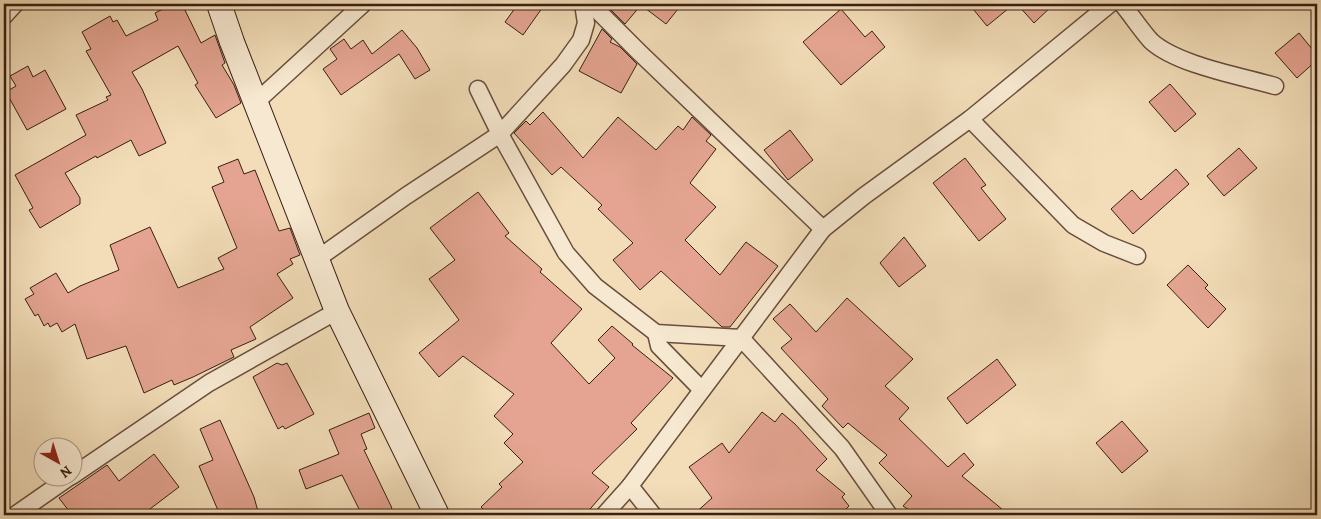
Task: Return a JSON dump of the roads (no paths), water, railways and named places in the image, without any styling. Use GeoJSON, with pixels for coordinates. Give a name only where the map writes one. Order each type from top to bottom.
{"type":"FeatureCollection","features":[{"type":"Feature","properties":{"kind":"street"},"geometry":{"type":"LineString","coordinates":[[4,16],[15,4]]}},
{"type":"Feature","properties":{"kind":"street"},"geometry":{"type":"LineString","coordinates":[[219,4],[337,311],[437,515]]}},
{"type":"Feature","properties":{"kind":"street"},"geometry":{"type":"LineString","coordinates":[[256,102],[363,4]]}},
{"type":"Feature","properties":{"kind":"street"},"geometry":{"type":"LineString","coordinates":[[318,260],[406,196],[500,134],[563,64],[581,40],[586,23],[583,4]]}},
{"type":"Feature","properties":{"kind":"street"},"geometry":{"type":"LineString","coordinates":[[591,4],[823,229]]}},
{"type":"Feature","properties":{"kind":"street"},"geometry":{"type":"LineString","coordinates":[[604,515],[630,486],[823,229],[864,196],[970,119],[1110,4]]}},
{"type":"Feature","properties":{"kind":"street"},"geometry":{"type":"LineString","coordinates":[[1122,4],[1152,41],[1173,56],[1275,86]]}},
{"type":"Feature","properties":{"kind":"street"},"geometry":{"type":"LineString","coordinates":[[478,89],[500,134],[566,253],[594,286],[656,334],[741,338],[842,448],[889,515]]}},
{"type":"Feature","properties":{"kind":"street"},"geometry":{"type":"LineString","coordinates":[[970,119],[1073,224],[1104,243],[1137,256]]}},
{"type":"Feature","properties":{"kind":"street"},"geometry":{"type":"LineString","coordinates":[[82,469],[209,383],[337,311]]}},
{"type":"Feature","properties":{"kind":"street"},"geometry":{"type":"LineString","coordinates":[[656,334],[659,346],[702,390]]}},
{"type":"Feature","properties":{"kind":"street"},"geometry":{"type":"LineString","coordinates":[[15,515],[57,486]]}},
{"type":"Feature","properties":{"kind":"street"},"geometry":{"type":"LineString","coordinates":[[630,486],[653,515]]}}]}
